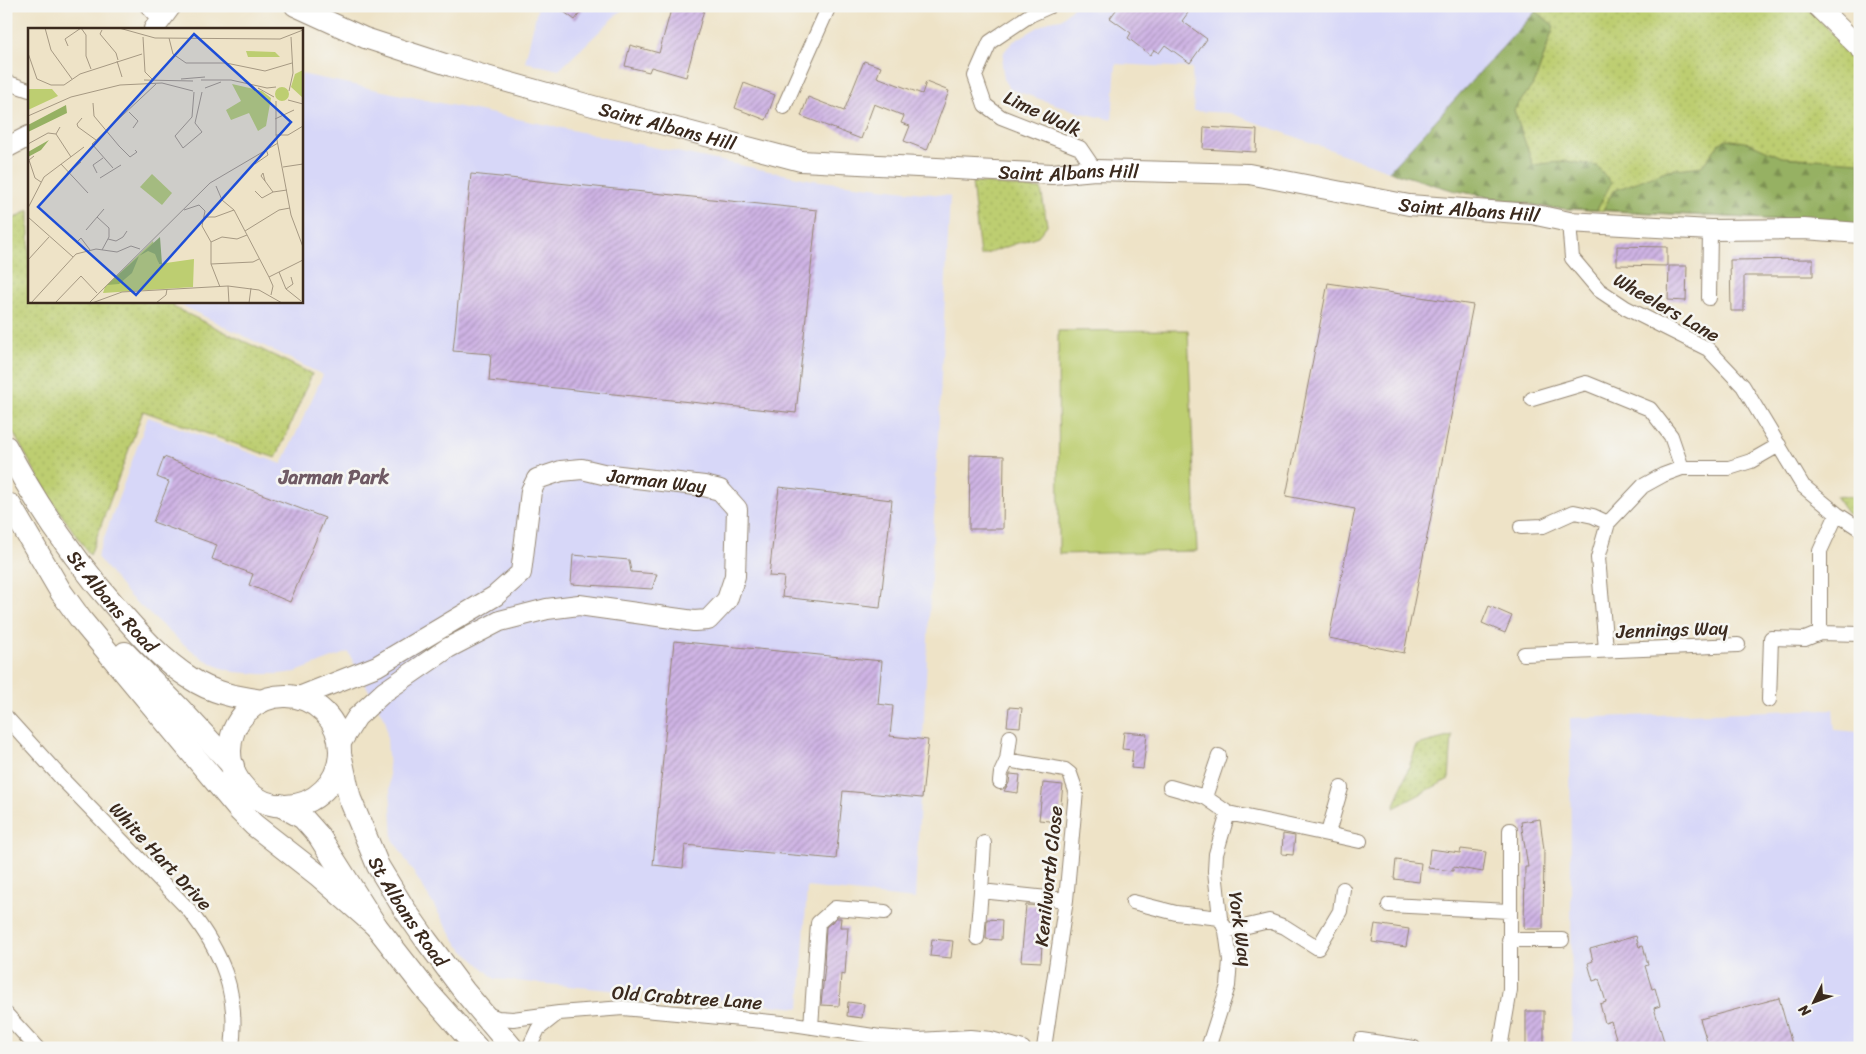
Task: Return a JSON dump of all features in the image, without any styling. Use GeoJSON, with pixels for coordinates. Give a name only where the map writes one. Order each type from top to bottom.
{"type":"FeatureCollection","features":[{"type":"Feature","properties":{"kind":"main road","name":"St Albans Road"},"geometry":{"type":"LineString","coordinates":[[6,447],[26,484],[57,533],[103,592],[163,657],[190,678],[210,689],[230,696],[262,701]]}},
{"type":"Feature","properties":{"kind":"main road","name":"St Albans Road"},"geometry":{"type":"LineString","coordinates":[[8,501],[71,592],[100,626],[233,766]]}},
{"type":"Feature","properties":{"kind":"main road"},"geometry":{"type":"LineString","coordinates":[[8,501],[62,592],[82,621],[240,811],[254,825],[318,875],[376,926]]}},
{"type":"Feature","properties":{"kind":"main road"},"geometry":{"type":"LineString","coordinates":[[280,696],[298,697],[314,704],[327,714],[336,728],[340,750],[336,772],[327,787],[314,798],[298,804],[280,805],[262,800],[246,789],[238,778],[230,751],[232,736],[239,721],[249,709],[262,701],[280,696]]}},
{"type":"Feature","properties":{"kind":"main road","name":"St Albans Road"},"geometry":{"type":"LineString","coordinates":[[340,750],[350,799],[378,866],[426,940],[480,1011],[512,1048]]}},
{"type":"Feature","properties":{"kind":"main road","name":"St Albans Road"},"geometry":{"type":"LineString","coordinates":[[280,805],[303,818],[319,836],[376,926],[426,990],[477,1048]]}},
{"type":"Feature","properties":{"kind":"street"},"geometry":{"type":"LineString","coordinates":[[147,6],[162,19]]}},
{"type":"Feature","properties":{"kind":"street","name":"Saint Albans Hill"},"geometry":{"type":"LineString","coordinates":[[295,6],[365,38],[451,66],[603,109],[801,161],[1052,174],[1095,170],[1249,174],[1409,205],[1532,214],[1569,222],[1710,230],[1804,229],[1860,233]]}},
{"type":"Feature","properties":{"kind":"street"},"geometry":{"type":"LineString","coordinates":[[784,107],[829,6]]}},
{"type":"Feature","properties":{"kind":"street","name":"Lime Walk"},"geometry":{"type":"LineString","coordinates":[[1050,6],[1026,10],[990,42],[976,76],[985,105],[1002,117],[1080,148],[1095,170]]}},
{"type":"Feature","properties":{"kind":"street"},"geometry":{"type":"LineString","coordinates":[[1816,6],[1860,48]]}},
{"type":"Feature","properties":{"kind":"street"},"geometry":{"type":"LineString","coordinates":[[6,82],[28,90]]}},
{"type":"Feature","properties":{"kind":"street"},"geometry":{"type":"LineString","coordinates":[[6,148],[28,137]]}},
{"type":"Feature","properties":{"kind":"street","name":"Wheelers Lane"},"geometry":{"type":"LineString","coordinates":[[1569,222],[1572,258],[1600,290],[1626,308],[1708,349],[1743,386],[1803,486],[1837,514],[1860,529]]}},
{"type":"Feature","properties":{"kind":"street"},"geometry":{"type":"LineString","coordinates":[[1709,298],[1710,230]]}},
{"type":"Feature","properties":{"kind":"street"},"geometry":{"type":"LineString","coordinates":[[1532,399],[1586,383],[1650,409],[1671,436],[1682,468]]}},
{"type":"Feature","properties":{"kind":"street","name":"Jennings Way"},"geometry":{"type":"LineString","coordinates":[[1606,650],[1598,558],[1608,523],[1643,486],[1663,475],[1682,468],[1729,468],[1751,461],[1779,445]]}},
{"type":"Feature","properties":{"kind":"street","name":"Jarman Way"},"geometry":{"type":"LineString","coordinates":[[298,697],[377,666],[495,596],[521,574],[531,491],[537,479],[561,470],[582,469],[603,474],[704,486],[720,490],[737,509],[735,576],[727,600],[708,620],[694,621],[579,605],[547,609],[500,621],[448,648],[384,692],[357,717],[340,750]]}},
{"type":"Feature","properties":{"kind":"street"},"geometry":{"type":"LineString","coordinates":[[1521,527],[1543,526],[1574,512],[1593,516],[1608,523]]}},
{"type":"Feature","properties":{"kind":"street"},"geometry":{"type":"LineString","coordinates":[[1820,633],[1820,551],[1837,514]]}},
{"type":"Feature","properties":{"kind":"street"},"geometry":{"type":"LineString","coordinates":[[1769,700],[1771,638],[1804,639],[1820,633],[1860,634]]}},
{"type":"Feature","properties":{"kind":"street","name":"Jennings Way"},"geometry":{"type":"LineString","coordinates":[[1524,654],[1738,645]]}},
{"type":"Feature","properties":{"kind":"street","name":"White Hart Drive"},"geometry":{"type":"LineString","coordinates":[[6,717],[64,782],[188,909],[213,943],[231,987],[233,1010],[232,1048]]}},
{"type":"Feature","properties":{"kind":"street"},"geometry":{"type":"LineString","coordinates":[[1000,782],[1000,773],[1007,760],[1010,738]]}},
{"type":"Feature","properties":{"kind":"street"},"geometry":{"type":"LineString","coordinates":[[1206,796],[1219,756]]}},
{"type":"Feature","properties":{"kind":"street","name":"Kenilworth Close"},"geometry":{"type":"LineString","coordinates":[[1007,760],[1065,770],[1070,774],[1076,791],[1066,900],[1044,1048]]}},
{"type":"Feature","properties":{"kind":"street"},"geometry":{"type":"LineString","coordinates":[[1170,787],[1206,796],[1228,813],[1360,841]]}},
{"type":"Feature","properties":{"kind":"street"},"geometry":{"type":"LineString","coordinates":[[1328,833],[1341,788]]}},
{"type":"Feature","properties":{"kind":"street","name":"York Way"},"geometry":{"type":"LineString","coordinates":[[1208,1048],[1228,986],[1230,960],[1226,931],[1220,918],[1215,871],[1216,854],[1228,813]]}},
{"type":"Feature","properties":{"kind":"street"},"geometry":{"type":"LineString","coordinates":[[1500,1048],[1510,990],[1508,911],[1510,830]]}},
{"type":"Feature","properties":{"kind":"street"},"geometry":{"type":"LineString","coordinates":[[976,938],[982,892],[984,843]]}},
{"type":"Feature","properties":{"kind":"street"},"geometry":{"type":"LineString","coordinates":[[1226,931],[1269,921],[1285,927],[1318,948],[1340,911],[1343,889]]}},
{"type":"Feature","properties":{"kind":"street"},"geometry":{"type":"LineString","coordinates":[[982,892],[1066,900]]}},
{"type":"Feature","properties":{"kind":"street"},"geometry":{"type":"LineString","coordinates":[[1133,902],[1176,913],[1220,918]]}},
{"type":"Feature","properties":{"kind":"street"},"geometry":{"type":"LineString","coordinates":[[1389,905],[1508,911]]}},
{"type":"Feature","properties":{"kind":"street"},"geometry":{"type":"LineString","coordinates":[[811,1027],[818,923],[835,908],[885,912]]}},
{"type":"Feature","properties":{"kind":"street"},"geometry":{"type":"LineString","coordinates":[[1509,940],[1562,940]]}},
{"type":"Feature","properties":{"kind":"street","name":"Old Crabtree Lane"},"geometry":{"type":"LineString","coordinates":[[480,1011],[490,1016],[513,1019],[559,1012],[623,1008],[811,1027],[880,1037],[920,1040],[970,1037],[991,1039],[1024,1048]]}},
{"type":"Feature","properties":{"kind":"street"},"geometry":{"type":"LineString","coordinates":[[529,1048],[538,1029],[559,1012]]}},
{"type":"Feature","properties":{"kind":"street"},"geometry":{"type":"LineString","coordinates":[[6,1014],[37,1048]]}},
{"type":"Feature","properties":{"kind":"street"},"geometry":{"type":"LineString","coordinates":[[1361,1040],[1414,1048]]}},
{"type":"Feature","properties":{"kind":"shaded area"},"geometry":{"type":"Polygon","coordinates":[[[538,6],[622,6],[624,8],[559,70],[525,62],[538,6]]]}},
{"type":"Feature","properties":{"kind":"shaded area"},"geometry":{"type":"Polygon","coordinates":[[[1074,6],[1529,6],[1554,26],[1535,82],[1452,190],[1389,171],[1230,113],[1194,111],[1192,68],[1116,64],[1112,120],[1078,112],[1010,89],[1004,79],[1002,65],[1004,52],[1014,41],[1049,21],[1061,19],[1074,6]]]}},
{"type":"Feature","properties":{"kind":"shaded area","name":"Jarman Park"},"geometry":{"type":"Polygon","coordinates":[[[302,74],[812,180],[950,196],[915,899],[807,887],[800,1008],[495,979],[458,945],[393,839],[386,722],[348,652],[296,672],[279,674],[235,672],[219,667],[183,644],[129,596],[97,557],[148,417],[282,464],[323,375],[179,304],[180,302],[302,302],[302,74]]]}},
{"type":"Feature","properties":{"kind":"shaded area"},"geometry":{"type":"Polygon","coordinates":[[[1833,709],[1835,730],[1860,732],[1860,1048],[1572,1048],[1570,718],[1833,709]]]}},
{"type":"Feature","properties":{"kind":"green space"},"geometry":{"type":"Polygon","coordinates":[[[1530,6],[1805,6],[1860,61],[1860,224],[1550,208],[1452,190],[1535,82],[1554,26],[1530,6]]]}},
{"type":"Feature","properties":{"kind":"green space"},"geometry":{"type":"Polygon","coordinates":[[[1536,11],[1554,26],[1535,82],[1514,110],[1533,165],[1567,161],[1597,166],[1611,183],[1597,210],[1550,208],[1452,190],[1389,171],[1536,11]]]}},
{"type":"Feature","properties":{"kind":"green space"},"geometry":{"type":"Polygon","coordinates":[[[1726,139],[1750,143],[1782,157],[1860,162],[1860,224],[1603,210],[1613,191],[1668,170],[1702,166],[1719,144],[1726,139]]]}},
{"type":"Feature","properties":{"kind":"green space"},"geometry":{"type":"Polygon","coordinates":[[[972,182],[1041,189],[1047,225],[1038,236],[980,256],[972,182]]]}},
{"type":"Feature","properties":{"kind":"green space"},"geometry":{"type":"Polygon","coordinates":[[[28,211],[28,302],[175,302],[173,307],[312,374],[276,458],[143,411],[90,555],[52,501],[6,420],[6,223],[28,211]]]}},
{"type":"Feature","properties":{"kind":"green space"},"geometry":{"type":"Polygon","coordinates":[[[1188,330],[1197,551],[1059,554],[1058,331],[1188,330]]]}},
{"type":"Feature","properties":{"kind":"green space"},"geometry":{"type":"Polygon","coordinates":[[[1835,496],[1860,498],[1860,520],[1847,513],[1835,496]]]}},
{"type":"Feature","properties":{"kind":"green space"},"geometry":{"type":"Polygon","coordinates":[[[1452,736],[1449,779],[1394,808],[1417,745],[1452,736]]]}},
{"type":"Feature","properties":{"kind":"building"},"geometry":{"type":"Polygon","coordinates":[[[556,6],[585,6],[575,20],[556,6]]]}},
{"type":"Feature","properties":{"kind":"building"},"geometry":{"type":"Polygon","coordinates":[[[672,6],[705,6],[686,77],[651,67],[649,72],[625,66],[630,45],[659,53],[672,6]]]}},
{"type":"Feature","properties":{"kind":"building"},"geometry":{"type":"Polygon","coordinates":[[[1119,6],[1193,6],[1182,21],[1207,39],[1190,63],[1165,45],[1159,53],[1154,50],[1150,55],[1128,38],[1131,33],[1110,18],[1119,6]]]}},
{"type":"Feature","properties":{"kind":"building"},"geometry":{"type":"Polygon","coordinates":[[[864,61],[881,67],[877,77],[922,94],[926,82],[949,91],[927,150],[904,141],[910,126],[901,123],[904,116],[874,104],[861,139],[801,116],[808,97],[844,111],[864,61]]]}},
{"type":"Feature","properties":{"kind":"building"},"geometry":{"type":"Polygon","coordinates":[[[744,83],[775,95],[766,120],[735,108],[744,83]]]}},
{"type":"Feature","properties":{"kind":"building"},"geometry":{"type":"Polygon","coordinates":[[[1204,127],[1257,130],[1256,152],[1203,149],[1204,127]]]}},
{"type":"Feature","properties":{"kind":"building"},"geometry":{"type":"Polygon","coordinates":[[[471,174],[817,210],[796,413],[489,381],[491,354],[453,351],[471,174]]]}},
{"type":"Feature","properties":{"kind":"building"},"geometry":{"type":"Polygon","coordinates":[[[1617,246],[1667,247],[1667,266],[1617,265],[1617,246]]]}},
{"type":"Feature","properties":{"kind":"building"},"geometry":{"type":"Polygon","coordinates":[[[1813,259],[1813,276],[1744,276],[1744,311],[1731,311],[1730,260],[1813,259]]]}},
{"type":"Feature","properties":{"kind":"building"},"geometry":{"type":"Polygon","coordinates":[[[1669,266],[1687,266],[1686,301],[1668,300],[1669,266]]]}},
{"type":"Feature","properties":{"kind":"building"},"geometry":{"type":"Polygon","coordinates":[[[1328,283],[1473,305],[1404,653],[1329,638],[1355,509],[1286,496],[1328,283]]]}},
{"type":"Feature","properties":{"kind":"building"},"geometry":{"type":"Polygon","coordinates":[[[970,455],[1004,456],[1003,529],[969,529],[970,455]]]}},
{"type":"Feature","properties":{"kind":"building"},"geometry":{"type":"Polygon","coordinates":[[[164,457],[325,518],[290,602],[249,585],[253,574],[212,559],[217,545],[153,522],[169,482],[157,477],[164,457]]]}},
{"type":"Feature","properties":{"kind":"building"},"geometry":{"type":"Polygon","coordinates":[[[779,487],[892,500],[880,608],[782,597],[784,577],[769,576],[779,487]]]}},
{"type":"Feature","properties":{"kind":"building"},"geometry":{"type":"Polygon","coordinates":[[[573,555],[629,560],[631,572],[657,574],[652,589],[571,584],[573,555]]]}},
{"type":"Feature","properties":{"kind":"building"},"geometry":{"type":"Polygon","coordinates":[[[1489,606],[1512,616],[1505,633],[1482,623],[1489,606]]]}},
{"type":"Feature","properties":{"kind":"building"},"geometry":{"type":"Polygon","coordinates":[[[674,641],[882,661],[878,704],[893,706],[890,736],[928,740],[922,798],[843,791],[836,859],[685,845],[683,868],[653,865],[674,641]]]}},
{"type":"Feature","properties":{"kind":"building"},"geometry":{"type":"Polygon","coordinates":[[[1009,707],[1022,708],[1020,727],[1007,726],[1009,707]]]}},
{"type":"Feature","properties":{"kind":"building"},"geometry":{"type":"Polygon","coordinates":[[[1124,732],[1147,734],[1143,769],[1131,768],[1133,750],[1122,749],[1124,732]]]}},
{"type":"Feature","properties":{"kind":"building"},"geometry":{"type":"Polygon","coordinates":[[[1010,774],[1020,775],[1018,793],[1004,791],[1009,783],[1010,774]]]}},
{"type":"Feature","properties":{"kind":"building"},"geometry":{"type":"Polygon","coordinates":[[[1043,783],[1063,785],[1059,822],[1039,820],[1043,783]]]}},
{"type":"Feature","properties":{"kind":"building"},"geometry":{"type":"Polygon","coordinates":[[[1540,819],[1544,850],[1543,929],[1524,929],[1525,867],[1528,867],[1521,822],[1540,819]]]}},
{"type":"Feature","properties":{"kind":"building"},"geometry":{"type":"Polygon","coordinates":[[[1283,834],[1295,836],[1293,855],[1282,854],[1283,834]]]}},
{"type":"Feature","properties":{"kind":"building"},"geometry":{"type":"Polygon","coordinates":[[[1430,849],[1460,853],[1461,849],[1486,852],[1483,872],[1453,867],[1453,871],[1428,868],[1430,849]]]}},
{"type":"Feature","properties":{"kind":"building"},"geometry":{"type":"Polygon","coordinates":[[[1396,860],[1421,863],[1419,882],[1394,879],[1396,860]]]}},
{"type":"Feature","properties":{"kind":"building"},"geometry":{"type":"Polygon","coordinates":[[[1026,905],[1044,906],[1041,962],[1021,961],[1026,905]]]}},
{"type":"Feature","properties":{"kind":"building"},"geometry":{"type":"Polygon","coordinates":[[[837,918],[841,918],[840,927],[848,927],[845,975],[841,974],[839,1006],[821,1005],[826,927],[837,918]]]}},
{"type":"Feature","properties":{"kind":"building"},"geometry":{"type":"Polygon","coordinates":[[[987,919],[1002,920],[1001,940],[986,939],[987,919]]]}},
{"type":"Feature","properties":{"kind":"building"},"geometry":{"type":"Polygon","coordinates":[[[1375,924],[1409,929],[1406,947],[1372,942],[1375,924]]]}},
{"type":"Feature","properties":{"kind":"building"},"geometry":{"type":"Polygon","coordinates":[[[1636,936],[1639,947],[1643,946],[1648,965],[1645,966],[1652,989],[1655,988],[1660,1006],[1654,1008],[1666,1048],[1619,1048],[1611,1021],[1605,1023],[1600,1004],[1606,1002],[1599,979],[1593,981],[1588,963],[1593,961],[1590,949],[1636,936]]]}},
{"type":"Feature","properties":{"kind":"building"},"geometry":{"type":"Polygon","coordinates":[[[932,939],[953,941],[951,958],[930,956],[932,939]]]}},
{"type":"Feature","properties":{"kind":"building"},"geometry":{"type":"Polygon","coordinates":[[[1779,998],[1793,1048],[1709,1048],[1700,1019],[1779,998]]]}},
{"type":"Feature","properties":{"kind":"building"},"geometry":{"type":"Polygon","coordinates":[[[848,1002],[864,1004],[862,1018],[847,1016],[848,1002]]]}},
{"type":"Feature","properties":{"kind":"building"},"geometry":{"type":"Polygon","coordinates":[[[1526,1011],[1544,1011],[1544,1048],[1526,1048],[1526,1011]]]}},
{"type":"Feature","properties":{"kind":"district","name":"Jarman Park"},"geometry":{"type":"Point","coordinates":[334,477]}}]}
